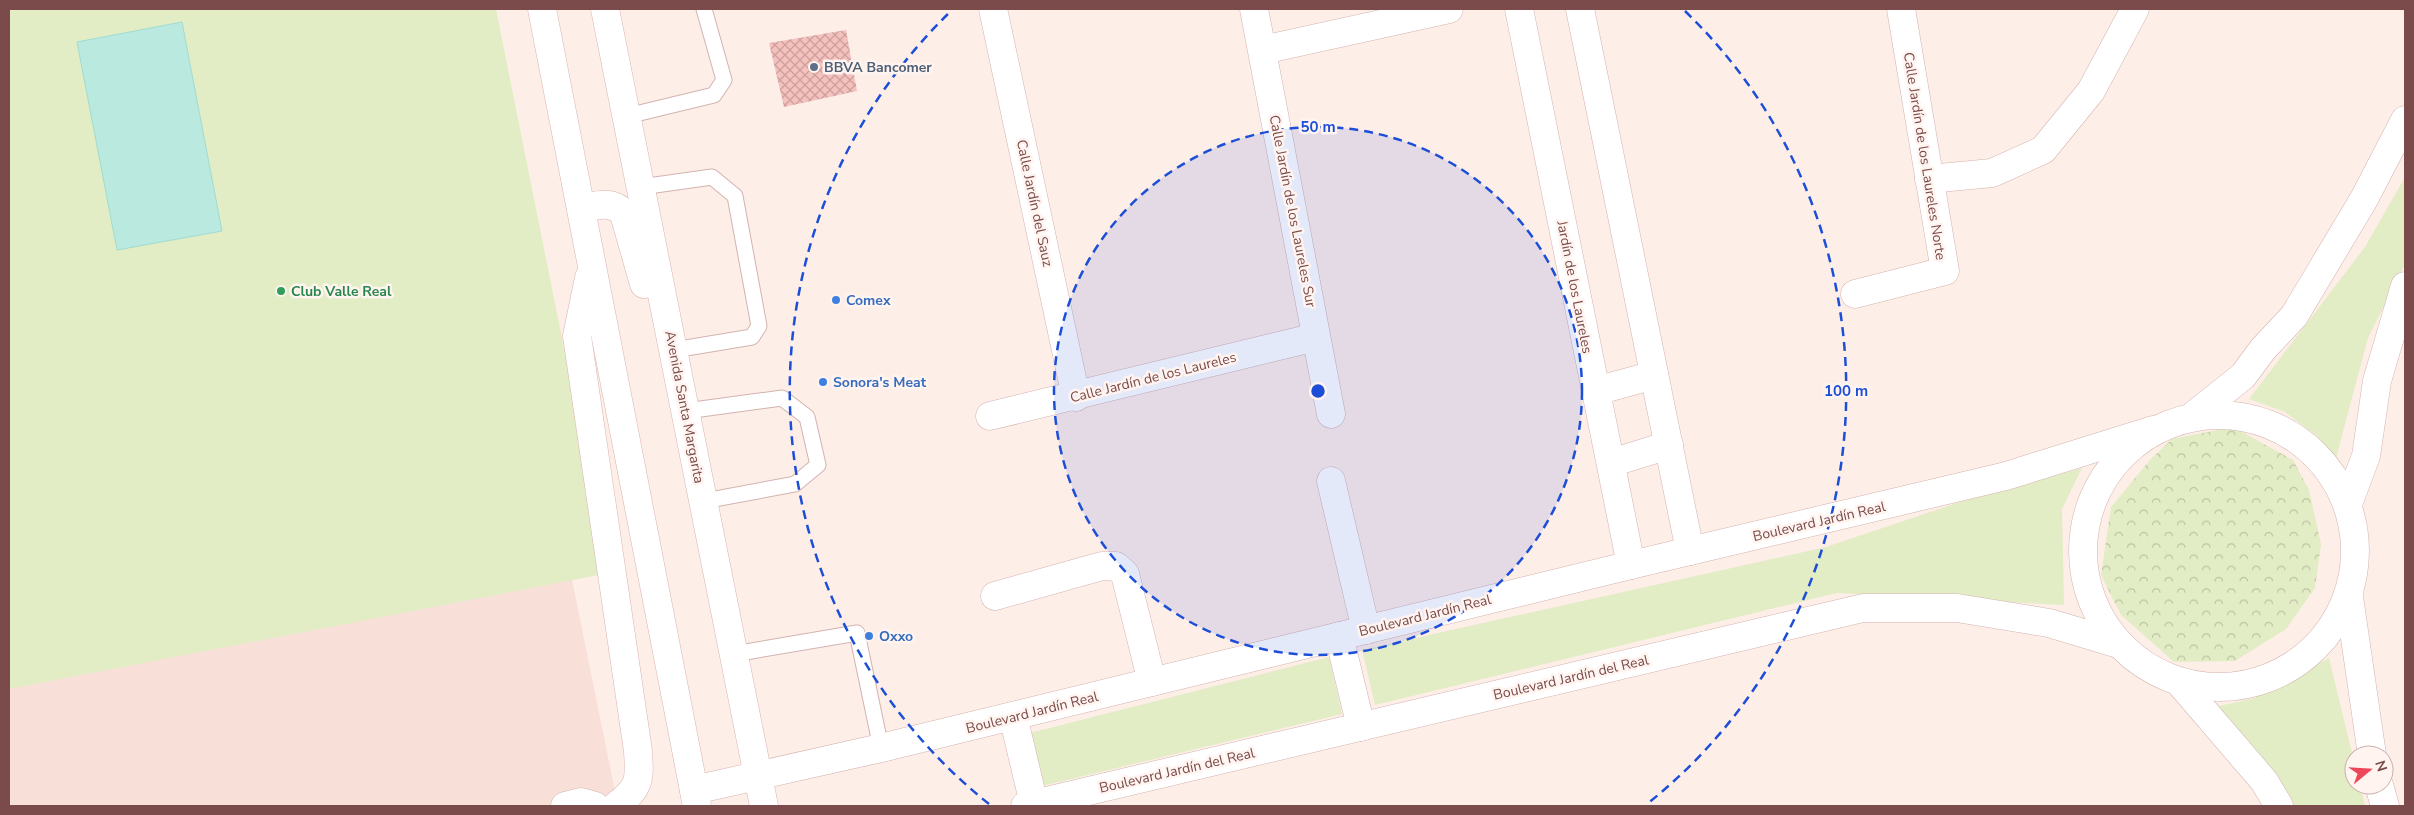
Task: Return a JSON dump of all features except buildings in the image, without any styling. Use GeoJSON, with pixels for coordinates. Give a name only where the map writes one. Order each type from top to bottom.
{"type":"FeatureCollection","features":[{"type":"Feature","properties":{"kind":"street"},"geometry":{"type":"LineString","coordinates":[[542,9],[695,798]]}},
{"type":"Feature","properties":{"kind":"street","name":"Avenida Santa Margarita"},"geometry":{"type":"LineString","coordinates":[[605,9],[764,806]]}},
{"type":"Feature","properties":{"kind":"street","name":"Calle Jardín del Sauz"},"geometry":{"type":"LineString","coordinates":[[993,9],[1076,397]]}},
{"type":"Feature","properties":{"kind":"street","name":"Calle Jardín de los Laureles Sur"},"geometry":{"type":"LineString","coordinates":[[1254,9],[1331,414]]}},
{"type":"Feature","properties":{"kind":"street"},"geometry":{"type":"LineString","coordinates":[[1263,50],[1448,9]]}},
{"type":"Feature","properties":{"kind":"street","name":"Jardín de los Laureles"},"geometry":{"type":"LineString","coordinates":[[1519,9],[1631,565]]}},
{"type":"Feature","properties":{"kind":"street"},"geometry":{"type":"LineString","coordinates":[[1580,9],[1690,551]]}},
{"type":"Feature","properties":{"kind":"street","name":"Calle Jardín de los Laureles Norte"},"geometry":{"type":"LineString","coordinates":[[1855,294],[1944,271],[1902,9]]}},
{"type":"Feature","properties":{"kind":"street"},"geometry":{"type":"LineString","coordinates":[[1929,179],[1992,173],[2043,150],[2091,91],[2135,9]]}},
{"type":"Feature","properties":{"kind":"street"},"geometry":{"type":"LineString","coordinates":[[2349,597],[2329,634],[2299,663],[2262,682],[2220,688],[2179,682],[2147,667],[2119,644],[2098,614],[2086,579],[2083,542],[2090,506],[2106,472],[2131,445],[2153,430],[2194,415],[2243,376],[2263,349],[2294,316],[2364,199],[2405,120]]}},
{"type":"Feature","properties":{"kind":"street"},"geometry":{"type":"LineString","coordinates":[[581,208],[614,204],[624,214],[661,338],[674,350]]}},
{"type":"Feature","properties":{"kind":"street"},"geometry":{"type":"LineString","coordinates":[[592,265],[577,336],[637,741],[640,776],[632,793],[616,806]]}},
{"type":"Feature","properties":{"kind":"street"},"geometry":{"type":"LineString","coordinates":[[2348,504],[2366,456],[2377,381],[2405,286]]}},
{"type":"Feature","properties":{"kind":"street","name":"Calle Jardín de los Laureles"},"geometry":{"type":"LineString","coordinates":[[990,416],[1076,397],[1316,337]]}},
{"type":"Feature","properties":{"kind":"street"},"geometry":{"type":"LineString","coordinates":[[1596,391],[1654,375]]}},
{"type":"Feature","properties":{"kind":"street"},"geometry":{"type":"LineString","coordinates":[[2194,415],[2242,415],[2287,431],[2324,462],[2348,504],[2356,550],[2349,597],[2371,745]]}},
{"type":"Feature","properties":{"kind":"street","name":"Boulevard Jardín Real"},"geometry":{"type":"LineString","coordinates":[[695,798],[758,777],[2006,476],[2153,430]]}},
{"type":"Feature","properties":{"kind":"street"},"geometry":{"type":"LineString","coordinates":[[1611,463],[1669,445]]}},
{"type":"Feature","properties":{"kind":"street"},"geometry":{"type":"LineString","coordinates":[[1331,481],[1366,630]]}},
{"type":"Feature","properties":{"kind":"street"},"geometry":{"type":"LineString","coordinates":[[995,596],[1102,566],[1116,566],[1125,574],[1152,682]]}},
{"type":"Feature","properties":{"kind":"street","name":"Boulevard Jardín del Real"},"geometry":{"type":"LineString","coordinates":[[1030,805],[1863,608],[1957,608],[2049,623],[2119,644]]}},
{"type":"Feature","properties":{"kind":"street"},"geometry":{"type":"LineString","coordinates":[[1339,636],[1361,727]]}},
{"type":"Feature","properties":{"kind":"street"},"geometry":{"type":"LineString","coordinates":[[2179,682],[2264,781],[2279,806]]}},
{"type":"Feature","properties":{"kind":"street"},"geometry":{"type":"LineString","coordinates":[[1013,716],[1030,805]]}},
{"type":"Feature","properties":{"kind":"street"},"geometry":{"type":"LineString","coordinates":[[565,806],[581,802],[595,806]]}},
{"type":"Feature","properties":{"kind":"lane"},"geometry":{"type":"LineString","coordinates":[[627,116],[714,95],[724,80],[704,9]]}},
{"type":"Feature","properties":{"kind":"lane"},"geometry":{"type":"LineString","coordinates":[[641,187],[712,177],[735,196],[759,326],[752,338],[674,350]]}},
{"type":"Feature","properties":{"kind":"lane"},"geometry":{"type":"LineString","coordinates":[[686,411],[782,398],[807,417],[818,465],[795,484],[704,501]]}},
{"type":"Feature","properties":{"kind":"lane"},"geometry":{"type":"LineString","coordinates":[[734,654],[857,634],[881,748]]}},
{"type":"Feature","properties":{"kind":"shaded area","name":"Club Valle Real"},"geometry":{"type":"Polygon","coordinates":[[[9,9],[456,9],[618,806],[9,806],[9,9]]]}},
{"type":"Feature","properties":{"kind":"green space","name":"Club Valle Real"},"geometry":{"type":"Polygon","coordinates":[[[9,9],[496,9],[609,573],[9,689],[9,9]]]}},
{"type":"Feature","properties":{"kind":"green space"},"geometry":{"type":"Polygon","coordinates":[[[2405,177],[2405,264],[2368,338],[2336,458],[2316,435],[2285,412],[2249,399],[2365,247],[2405,177]]]}},
{"type":"Feature","properties":{"kind":"green space"},"geometry":{"type":"Polygon","coordinates":[[[2233,427],[2293,460],[2309,490],[2321,544],[2315,588],[2286,629],[2235,661],[2174,662],[2121,615],[2101,575],[2111,507],[2149,461],[2172,439],[2233,427]]]}},
{"type":"Feature","properties":{"kind":"green space"},"geometry":{"type":"Polygon","coordinates":[[[2082,468],[2062,509],[2064,605],[1837,593],[1375,705],[1362,650],[1826,547],[1960,502],[2082,468]]]}},
{"type":"Feature","properties":{"kind":"green space"},"geometry":{"type":"Polygon","coordinates":[[[1329,657],[1342,714],[1042,786],[1030,733],[1329,657]]]}},
{"type":"Feature","properties":{"kind":"green space"},"geometry":{"type":"Polygon","coordinates":[[[2329,658],[2350,745],[2344,745],[2344,795],[2362,795],[2365,806],[2288,806],[2219,706],[2255,698],[2329,658]]]}},
{"type":"Feature","properties":{"kind":"water"},"geometry":{"type":"Polygon","coordinates":[[[182,22],[222,231],[117,250],[77,42],[182,22]]]}},
{"type":"Feature","properties":{"kind":"place","name":"BBVA Bancomer"},"geometry":{"type":"Point","coordinates":[814,67]}},
{"type":"Feature","properties":{"kind":"place","name":"Club Valle Real"},"geometry":{"type":"Point","coordinates":[281,291]}},
{"type":"Feature","properties":{"kind":"place","name":"Comex"},"geometry":{"type":"Point","coordinates":[836,300]}},
{"type":"Feature","properties":{"kind":"place","name":"Sonora's Meat"},"geometry":{"type":"Point","coordinates":[823,382]}},
{"type":"Feature","properties":{"kind":"place","name":"Oxxo"},"geometry":{"type":"Point","coordinates":[869,636]}}]}
